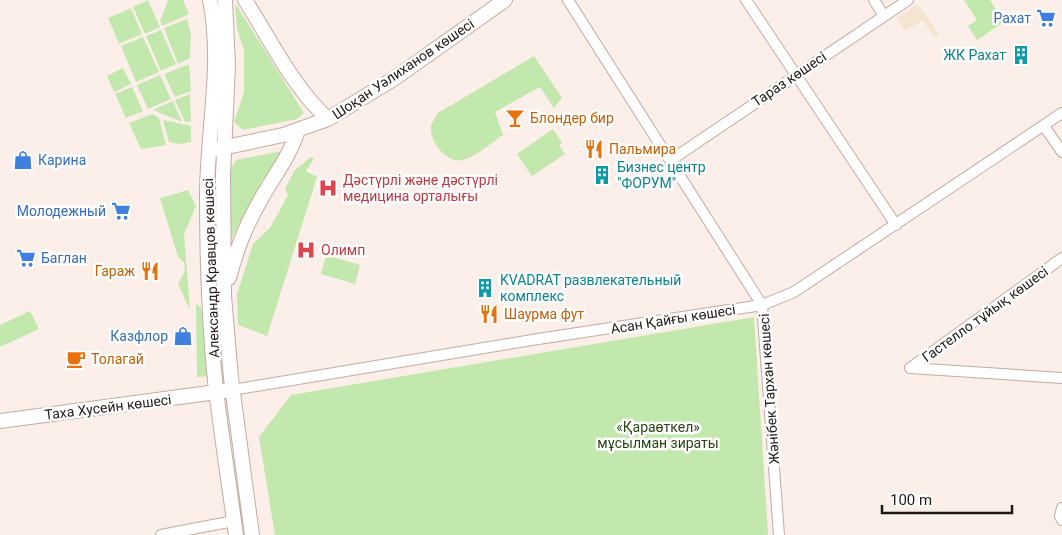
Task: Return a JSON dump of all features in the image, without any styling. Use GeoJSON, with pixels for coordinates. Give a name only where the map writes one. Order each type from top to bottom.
{"type":"FeatureCollection","features":[{"type":"Feature","properties":{"kind":"main road","name":"Александр Кравцов көшесі"},"geometry":{"type":"LineString","coordinates":[[210,0],[215,35],[207,176],[208,256],[217,392],[235,528]]}},
{"type":"Feature","properties":{"kind":"main road","name":"Александр Кравцов көшесі"},"geometry":{"type":"LineString","coordinates":[[225,0],[228,65],[224,147],[224,296],[232,390],[252,535]]}},
{"type":"Feature","properties":{"kind":"main road"},"geometry":{"type":"LineString","coordinates":[[246,0],[298,83],[316,109],[328,119]]}},
{"type":"Feature","properties":{"kind":"main road","name":"Шоқан Уәлиханов көшесі"},"geometry":{"type":"LineString","coordinates":[[209,151],[259,141],[328,119],[395,78],[505,0]]}},
{"type":"Feature","properties":{"kind":"main road"},"geometry":{"type":"LineString","coordinates":[[224,296],[238,243],[262,198],[291,151],[298,130]]}},
{"type":"Feature","properties":{"kind":"main road","name":"Таха Хусейн көшесі"},"geometry":{"type":"LineString","coordinates":[[0,421],[232,390]]}},
{"type":"Feature","properties":{"kind":"street","name":"Жәнібек Тархан көшесі"},"geometry":{"type":"LineString","coordinates":[[568,0],[762,306],[779,535]]}},
{"type":"Feature","properties":{"kind":"street"},"geometry":{"type":"LineString","coordinates":[[746,0],[896,225]]}},
{"type":"Feature","properties":{"kind":"street"},"geometry":{"type":"LineString","coordinates":[[874,0],[884,16]]}},
{"type":"Feature","properties":{"kind":"street","name":"Тараз көшесі"},"geometry":{"type":"LineString","coordinates":[[671,160],[908,0]]}},
{"type":"Feature","properties":{"kind":"street","name":"Асан Қайғы көшесі"},"geometry":{"type":"LineString","coordinates":[[232,390],[538,339],[762,306],[794,292],[1062,113]]}},
{"type":"Feature","properties":{"kind":"street"},"geometry":{"type":"LineString","coordinates":[[1044,126],[1062,152]]}},
{"type":"Feature","properties":{"kind":"street","name":"Гастелло тұйық көшесі"},"geometry":{"type":"LineString","coordinates":[[1062,258],[910,368],[1062,378]]}},
{"type":"Feature","properties":{"kind":"street"},"geometry":{"type":"LineString","coordinates":[[1062,508],[1060,516],[1062,520]]}},
{"type":"Feature","properties":{"kind":"street"},"geometry":{"type":"LineString","coordinates":[[161,535],[235,528]]}},
{"type":"Feature","properties":{"kind":"shaded area"},"geometry":{"type":"Polygon","coordinates":[[[914,6],[920,7],[939,35],[935,38],[923,20],[905,31],[896,18],[914,6]]]}},
{"type":"Feature","properties":{"kind":"green space"},"geometry":{"type":"Polygon","coordinates":[[[148,0],[160,27],[145,34],[133,7],[148,0]]]}},
{"type":"Feature","properties":{"kind":"green space"},"geometry":{"type":"Polygon","coordinates":[[[168,0],[183,0],[189,14],[162,26],[160,21],[168,0]]]}},
{"type":"Feature","properties":{"kind":"green space"},"geometry":{"type":"Polygon","coordinates":[[[964,0],[990,0],[1004,22],[977,40],[968,26],[977,20],[964,0]]]}},
{"type":"Feature","properties":{"kind":"green space"},"geometry":{"type":"Polygon","coordinates":[[[235,3],[304,113],[297,119],[243,130],[234,122],[244,92],[244,50],[237,29],[235,3]]]}},
{"type":"Feature","properties":{"kind":"green space"},"geometry":{"type":"Polygon","coordinates":[[[131,8],[142,34],[119,44],[108,18],[131,8]]]}},
{"type":"Feature","properties":{"kind":"green space"},"geometry":{"type":"Polygon","coordinates":[[[187,19],[191,35],[190,58],[178,64],[164,28],[187,19]]]}},
{"type":"Feature","properties":{"kind":"green space"},"geometry":{"type":"Polygon","coordinates":[[[161,30],[176,64],[161,71],[146,36],[161,30]]]}},
{"type":"Feature","properties":{"kind":"green space"},"geometry":{"type":"Polygon","coordinates":[[[143,37],[159,72],[136,82],[121,46],[143,37]]]}},
{"type":"Feature","properties":{"kind":"green space"},"geometry":{"type":"Polygon","coordinates":[[[534,56],[562,98],[554,108],[540,87],[495,112],[503,135],[479,152],[463,160],[457,160],[445,155],[436,145],[431,133],[432,123],[438,113],[534,56]]]}},
{"type":"Feature","properties":{"kind":"green space"},"geometry":{"type":"Polygon","coordinates":[[[189,64],[191,91],[175,97],[164,74],[189,64]]]}},
{"type":"Feature","properties":{"kind":"green space"},"geometry":{"type":"Polygon","coordinates":[[[123,68],[131,84],[114,92],[107,76],[123,68]]]}},
{"type":"Feature","properties":{"kind":"green space"},"geometry":{"type":"Polygon","coordinates":[[[160,75],[171,99],[148,109],[137,85],[160,75]]]}},
{"type":"Feature","properties":{"kind":"green space"},"geometry":{"type":"Polygon","coordinates":[[[132,87],[143,111],[126,118],[115,94],[132,87]]]}},
{"type":"Feature","properties":{"kind":"green space"},"geometry":{"type":"Polygon","coordinates":[[[190,94],[191,121],[185,122],[175,100],[190,94]]]}},
{"type":"Feature","properties":{"kind":"green space"},"geometry":{"type":"Polygon","coordinates":[[[173,101],[182,122],[153,110],[173,101]]]}},
{"type":"Feature","properties":{"kind":"green space"},"geometry":{"type":"Polygon","coordinates":[[[152,114],[159,118],[166,145],[141,149],[129,123],[152,114]]]}},
{"type":"Feature","properties":{"kind":"green space"},"geometry":{"type":"Polygon","coordinates":[[[163,120],[191,126],[191,142],[179,144],[169,142],[163,120]]]}},
{"type":"Feature","properties":{"kind":"green space"},"geometry":{"type":"Polygon","coordinates":[[[553,129],[562,143],[559,145],[565,154],[532,176],[517,154],[553,129]]]}},
{"type":"Feature","properties":{"kind":"green space"},"geometry":{"type":"Polygon","coordinates":[[[287,150],[262,181],[231,240],[231,168],[236,160],[287,150]]]}},
{"type":"Feature","properties":{"kind":"green space"},"geometry":{"type":"Polygon","coordinates":[[[311,157],[314,159],[306,171],[317,177],[267,336],[238,325],[237,294],[253,244],[270,228],[288,195],[285,189],[294,171],[311,157]]]}},
{"type":"Feature","properties":{"kind":"green space"},"geometry":{"type":"Polygon","coordinates":[[[188,190],[196,206],[184,234],[190,310],[178,284],[185,271],[184,262],[178,257],[160,198],[188,190]]]}},
{"type":"Feature","properties":{"kind":"green space"},"geometry":{"type":"Polygon","coordinates":[[[326,255],[360,265],[355,284],[321,274],[326,255]]]}},
{"type":"Feature","properties":{"kind":"green space"},"geometry":{"type":"Polygon","coordinates":[[[196,303],[201,308],[209,376],[197,377],[196,303]]]}},
{"type":"Feature","properties":{"kind":"green space"},"geometry":{"type":"Polygon","coordinates":[[[30,311],[39,329],[0,347],[0,325],[30,311]]]}},
{"type":"Feature","properties":{"kind":"green space","name":"«Қараөткел» мұсылман зираты"},"geometry":{"type":"Polygon","coordinates":[[[754,317],[768,535],[275,535],[259,437],[291,395],[754,317]]]}},
{"type":"Feature","properties":{"kind":"place","name":"Рахат"},"geometry":{"type":"Point","coordinates":[1046,18]}},
{"type":"Feature","properties":{"kind":"place","name":"ЖК Рахат"},"geometry":{"type":"Point","coordinates":[1021,55]}},
{"type":"Feature","properties":{"kind":"place","name":"Блондер бир"},"geometry":{"type":"Point","coordinates":[515,118]}},
{"type":"Feature","properties":{"kind":"place","name":"Пальмира"},"geometry":{"type":"Point","coordinates":[594,149]}},
{"type":"Feature","properties":{"kind":"place","name":"Карина"},"geometry":{"type":"Point","coordinates":[23,160]}},
{"type":"Feature","properties":{"kind":"place","name":"Бизнес центр \"ФОРУМ\""},"geometry":{"type":"Point","coordinates":[602,175]}},
{"type":"Feature","properties":{"kind":"place","name":"Дәстүрлі және дәстүрлі медицина орталығы"},"geometry":{"type":"Point","coordinates":[328,188]}},
{"type":"Feature","properties":{"kind":"place","name":"Молодежный"},"geometry":{"type":"Point","coordinates":[121,211]}},
{"type":"Feature","properties":{"kind":"place","name":"Олимп"},"geometry":{"type":"Point","coordinates":[306,250]}},
{"type":"Feature","properties":{"kind":"place","name":"Баглан"},"geometry":{"type":"Point","coordinates":[26,258]}},
{"type":"Feature","properties":{"kind":"place","name":"Гараж"},"geometry":{"type":"Point","coordinates":[150,271]}},
{"type":"Feature","properties":{"kind":"place","name":"KVADRAT развлекательный комплекс"},"geometry":{"type":"Point","coordinates":[485,288]}},
{"type":"Feature","properties":{"kind":"place","name":"Шаурма фут"},"geometry":{"type":"Point","coordinates":[489,314]}},
{"type":"Feature","properties":{"kind":"place","name":"Казфлор"},"geometry":{"type":"Point","coordinates":[183,336]}},
{"type":"Feature","properties":{"kind":"place","name":"Толагай"},"geometry":{"type":"Point","coordinates":[76,359]}}]}
